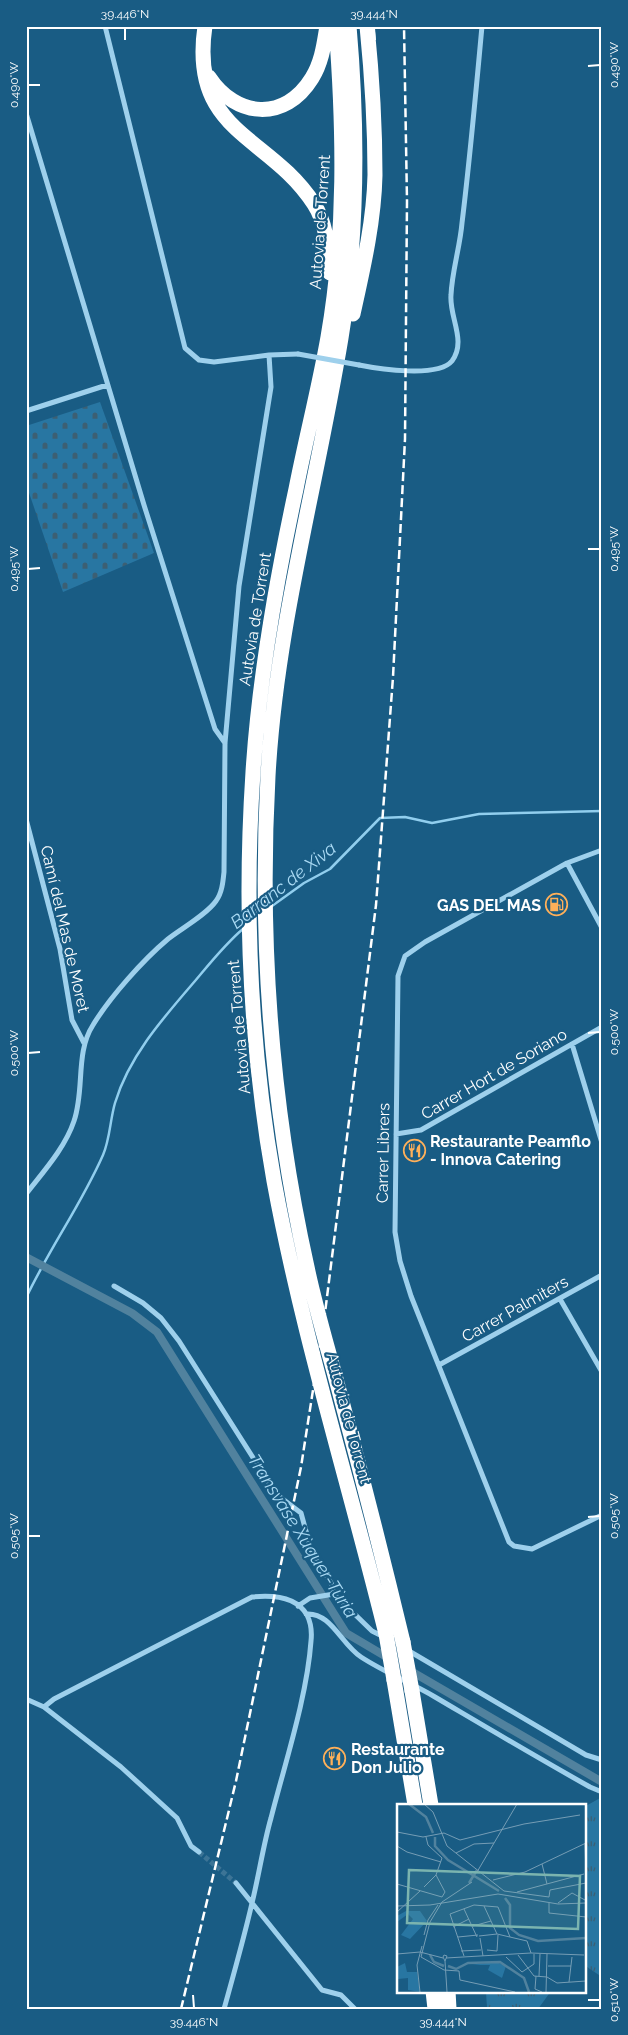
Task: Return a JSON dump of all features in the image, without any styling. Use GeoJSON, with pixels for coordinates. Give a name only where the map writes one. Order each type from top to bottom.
{"type":"FeatureCollection","features":[{"type":"Feature","properties":{"kind":"highway"},"geometry":{"type":"LineString","coordinates":[[205,26],[203,53],[210,93],[224,118],[244,138],[295,179],[315,205],[327,239],[330,274],[267,606],[261,690]]}},
{"type":"Feature","properties":{"kind":"highway"},"geometry":{"type":"LineString","coordinates":[[205,70],[218,90],[234,104],[253,109],[276,107],[296,96],[312,78],[324,51],[326,26]]}},
{"type":"Feature","properties":{"kind":"highway","name":"Autovia de Torrent"},"geometry":{"type":"LineString","coordinates":[[336,26],[341,88],[343,175],[340,249],[328,335],[276,588],[261,690],[253,771],[249,883],[251,967],[257,1050],[274,1180],[300,1300],[386,1634],[415,1804]]}},
{"type":"Feature","properties":{"kind":"highway","name":"Autovia de Torrent"},"geometry":{"type":"LineString","coordinates":[[349,26],[354,89],[356,175],[352,250],[341,338],[288,611],[276,691],[268,773],[264,876],[265,960],[277,1100],[307,1268],[381,1548],[412,1691],[431,1804]]}},
{"type":"Feature","properties":{"kind":"highway"},"geometry":{"type":"LineString","coordinates":[[288,611],[303,554],[366,250],[375,176],[373,87],[367,26]]}},
{"type":"Feature","properties":{"kind":"highway"},"geometry":{"type":"LineString","coordinates":[[434,1992],[435,2009]]}},
{"type":"Feature","properties":{"kind":"highway"},"geometry":{"type":"LineString","coordinates":[[448,1992],[449,2009]]}},
{"type":"Feature","properties":{"kind":"street"},"geometry":{"type":"LineString","coordinates":[[104,26],[186,348],[199,360],[214,362],[269,355],[298,354],[387,370],[431,370],[442,368],[451,362],[457,351],[459,338],[450,296],[462,230],[482,26]]}},
{"type":"Feature","properties":{"kind":"street"},"geometry":{"type":"LineString","coordinates":[[26,113],[107,385],[215,729],[225,743]]}},
{"type":"Feature","properties":{"kind":"street"},"geometry":{"type":"LineString","coordinates":[[26,1194],[58,1152],[74,1122],[81,1093],[84,1043],[93,1024],[135,972],[167,940],[217,901],[221,890],[224,872],[225,743],[240,586],[269,408],[271,386],[269,355]]}},
{"type":"Feature","properties":{"kind":"street"},"geometry":{"type":"LineString","coordinates":[[26,411],[107,385]]}},
{"type":"Feature","properties":{"kind":"street","name":"Camí del Mas de Moret"},"geometry":{"type":"LineString","coordinates":[[26,819],[60,949],[72,1020],[84,1043]]}},
{"type":"Feature","properties":{"kind":"street","name":"Carrer Librers"},"geometry":{"type":"LineString","coordinates":[[602,850],[567,863],[425,942],[405,956],[398,976],[396,1134],[396,1245],[412,1296],[509,1542],[521,1548],[532,1550],[602,1515]]}},
{"type":"Feature","properties":{"kind":"street"},"geometry":{"type":"LineString","coordinates":[[567,863],[602,928]]}},
{"type":"Feature","properties":{"kind":"street","name":"Carrer Hort de Soriano"},"geometry":{"type":"LineString","coordinates":[[396,1134],[421,1130],[602,1027]]}},
{"type":"Feature","properties":{"kind":"street"},"geometry":{"type":"LineString","coordinates":[[572,1044],[602,1143]]}},
{"type":"Feature","properties":{"kind":"street","name":"Carrer Palmiters"},"geometry":{"type":"LineString","coordinates":[[439,1365],[602,1275]]}},
{"type":"Feature","properties":{"kind":"street"},"geometry":{"type":"LineString","coordinates":[[114,1286],[143,1302],[161,1318],[180,1341],[276,1494],[301,1512],[312,1553],[331,1583],[334,1594],[372,1630],[578,1750],[602,1760]]}},
{"type":"Feature","properties":{"kind":"street"},"geometry":{"type":"LineString","coordinates":[[560,1299],[602,1372]]}},
{"type":"Feature","properties":{"kind":"street"},"geometry":{"type":"LineString","coordinates":[[298,1606],[310,1598],[334,1594]]}},
{"type":"Feature","properties":{"kind":"street"},"geometry":{"type":"LineString","coordinates":[[44,1707],[54,1699],[114,1667],[252,1597],[267,1596],[287,1599],[306,1614],[311,1628],[311,1642],[302,1694],[270,1820],[253,1902],[224,2009]]}},
{"type":"Feature","properties":{"kind":"street"},"geometry":{"type":"LineString","coordinates":[[306,1614],[324,1617],[345,1645],[361,1657],[433,1696],[590,1787],[602,1792]]}},
{"type":"Feature","properties":{"kind":"street"},"geometry":{"type":"LineString","coordinates":[[26,1699],[44,1707],[121,1767],[177,1818],[191,1846],[199,1852]]}},
{"type":"Feature","properties":{"kind":"street"},"geometry":{"type":"LineString","coordinates":[[236,1883],[322,1990],[340,1995],[355,2009]]}},
{"type":"Feature","properties":{"kind":"green space"},"geometry":{"type":"Polygon","coordinates":[[[100,402],[154,553],[63,592],[26,484],[26,426],[100,402]]]}},
{"type":"Feature","properties":{"kind":"green space"},"geometry":{"type":"Polygon","coordinates":[[[602,1797],[602,1977],[586,1966],[586,1806],[602,1797]]]}},
{"type":"Feature","properties":{"kind":"green space"},"geometry":{"type":"Polygon","coordinates":[[[486,1992],[550,1992],[538,2009],[487,2009],[486,1992]]]}},
{"type":"Feature","properties":{"kind":"waterway","name":"Barranc de Xiva"},"geometry":{"type":"LineString","coordinates":[[272,906],[304,883],[330,869],[380,818],[405,817],[432,823],[479,814],[602,811]]}},
{"type":"Feature","properties":{"kind":"waterway","name":"Barranc de Xiva"},"geometry":{"type":"LineString","coordinates":[[26,1298],[85,1192],[103,1155],[115,1103],[121,1086],[138,1053],[171,1009],[219,953],[244,928]]}},
{"type":"Feature","properties":{"kind":"waterway","name":"Transvase Xùquer-Tùria"},"geometry":{"type":"LineString","coordinates":[[26,1257],[132,1313],[157,1332],[346,1633],[390,1659]]}},
{"type":"Feature","properties":{"kind":"waterway","name":"Transvase Xùquer-Tùria"},"geometry":{"type":"LineString","coordinates":[[409,1670],[602,1782]]}},
{"type":"Feature","properties":{"kind":"tunnel"},"geometry":{"type":"LineString","coordinates":[[199,1852],[236,1883]]}},
{"type":"Feature","properties":{"kind":"railway"},"geometry":{"type":"LineString","coordinates":[[181,2009],[236,1781],[301,1467],[325,1313],[376,905],[393,677],[405,439],[407,201],[404,26]]}},
{"type":"Feature","properties":{"kind":"place","name":"GAS DEL MAS"},"geometry":{"type":"Point","coordinates":[557,905]}},
{"type":"Feature","properties":{"kind":"place","name":"Restaurante Peamflo - Innova Catering"},"geometry":{"type":"Point","coordinates":[414,1150]}},
{"type":"Feature","properties":{"kind":"place","name":"Restaurante Don Julio"},"geometry":{"type":"Point","coordinates":[335,1758]}}]}
